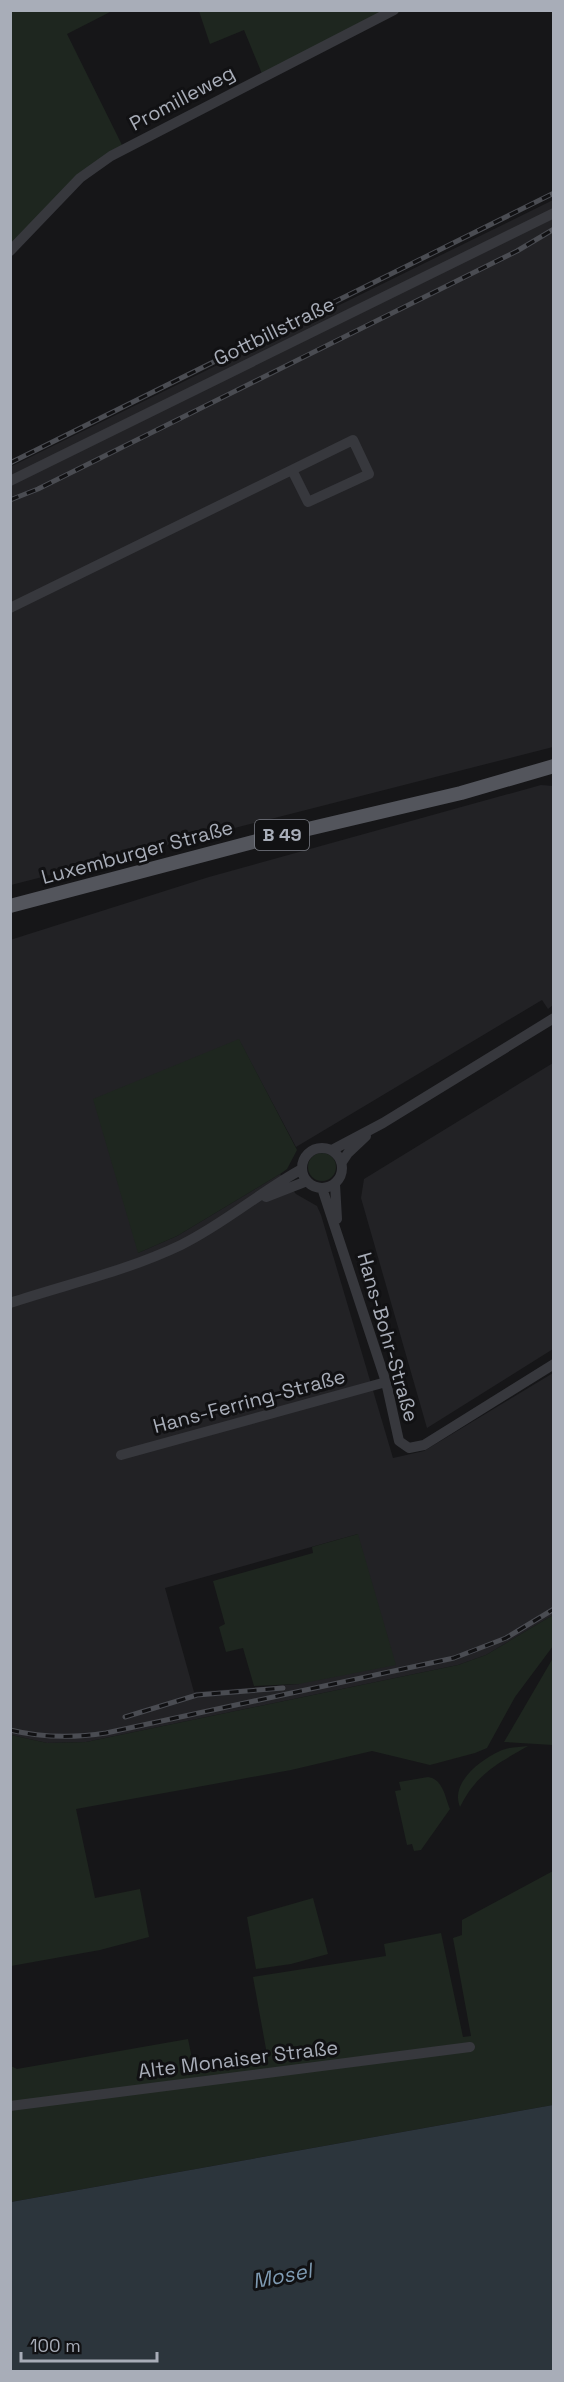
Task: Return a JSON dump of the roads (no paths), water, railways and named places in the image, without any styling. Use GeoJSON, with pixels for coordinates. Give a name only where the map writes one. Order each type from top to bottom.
{"type":"FeatureCollection","features":[{"type":"Feature","properties":{"kind":"main road","name":"Luxemburger Straße"},"geometry":{"type":"LineString","coordinates":[[10,906],[253,842],[460,793],[554,766]]}},
{"type":"Feature","properties":{"kind":"street","name":"Promilleweg"},"geometry":{"type":"LineString","coordinates":[[10,250],[80,178],[111,156],[264,75],[394,10]]}},
{"type":"Feature","properties":{"kind":"street","name":"Gottbillstraße"},"geometry":{"type":"LineString","coordinates":[[10,481],[554,213]]}},
{"type":"Feature","properties":{"kind":"street"},"geometry":{"type":"LineString","coordinates":[[10,608],[353,440],[369,474],[308,502],[292,470]]}},
{"type":"Feature","properties":{"kind":"street"},"geometry":{"type":"LineString","coordinates":[[332,1150],[383,1123],[554,1018]]}},
{"type":"Feature","properties":{"kind":"street"},"geometry":{"type":"LineString","coordinates":[[342,1162],[358,1143],[383,1123]]}},
{"type":"Feature","properties":{"kind":"street"},"geometry":{"type":"LineString","coordinates":[[325,1147],[332,1150],[342,1162],[342,1172],[335,1184],[322,1188],[315,1187],[307,1181],[302,1169],[303,1160],[309,1151],[325,1147]]}},
{"type":"Feature","properties":{"kind":"street"},"geometry":{"type":"LineString","coordinates":[[10,1303],[143,1262],[182,1245],[228,1219],[302,1169]]}},
{"type":"Feature","properties":{"kind":"street"},"geometry":{"type":"LineString","coordinates":[[249,1204],[307,1181]]}},
{"type":"Feature","properties":{"kind":"street","name":"Hans-Bohr-Straße"},"geometry":{"type":"LineString","coordinates":[[335,1184],[338,1231]]}},
{"type":"Feature","properties":{"kind":"street","name":"Hans-Bohr-Straße"},"geometry":{"type":"LineString","coordinates":[[322,1188],[386,1382],[399,1441],[409,1448],[424,1445],[554,1364]]}},
{"type":"Feature","properties":{"kind":"street","name":"Hans-Ferring-Straße"},"geometry":{"type":"LineString","coordinates":[[121,1455],[386,1382]]}},
{"type":"Feature","properties":{"kind":"street","name":"Alte Monaiser Straße"},"geometry":{"type":"LineString","coordinates":[[10,2106],[470,2047]]}},
{"type":"Feature","properties":{"kind":"water","name":"Mosel"},"geometry":{"type":"Polygon","coordinates":[[[553,2105],[553,2371],[11,2371],[11,2202],[553,2105]]]}},
{"type":"Feature","properties":{"kind":"railway"},"geometry":{"type":"LineString","coordinates":[[10,463],[554,193]]}},
{"type":"Feature","properties":{"kind":"railway"},"geometry":{"type":"LineString","coordinates":[[10,500],[38,489],[517,251],[554,229]]}},
{"type":"Feature","properties":{"kind":"railway"},"geometry":{"type":"LineString","coordinates":[[10,1730],[34,1735],[58,1736],[106,1733],[454,1658],[506,1638],[554,1609]]}},
{"type":"Feature","properties":{"kind":"railway"},"geometry":{"type":"LineString","coordinates":[[125,1717],[197,1695],[283,1688]]}}]}
